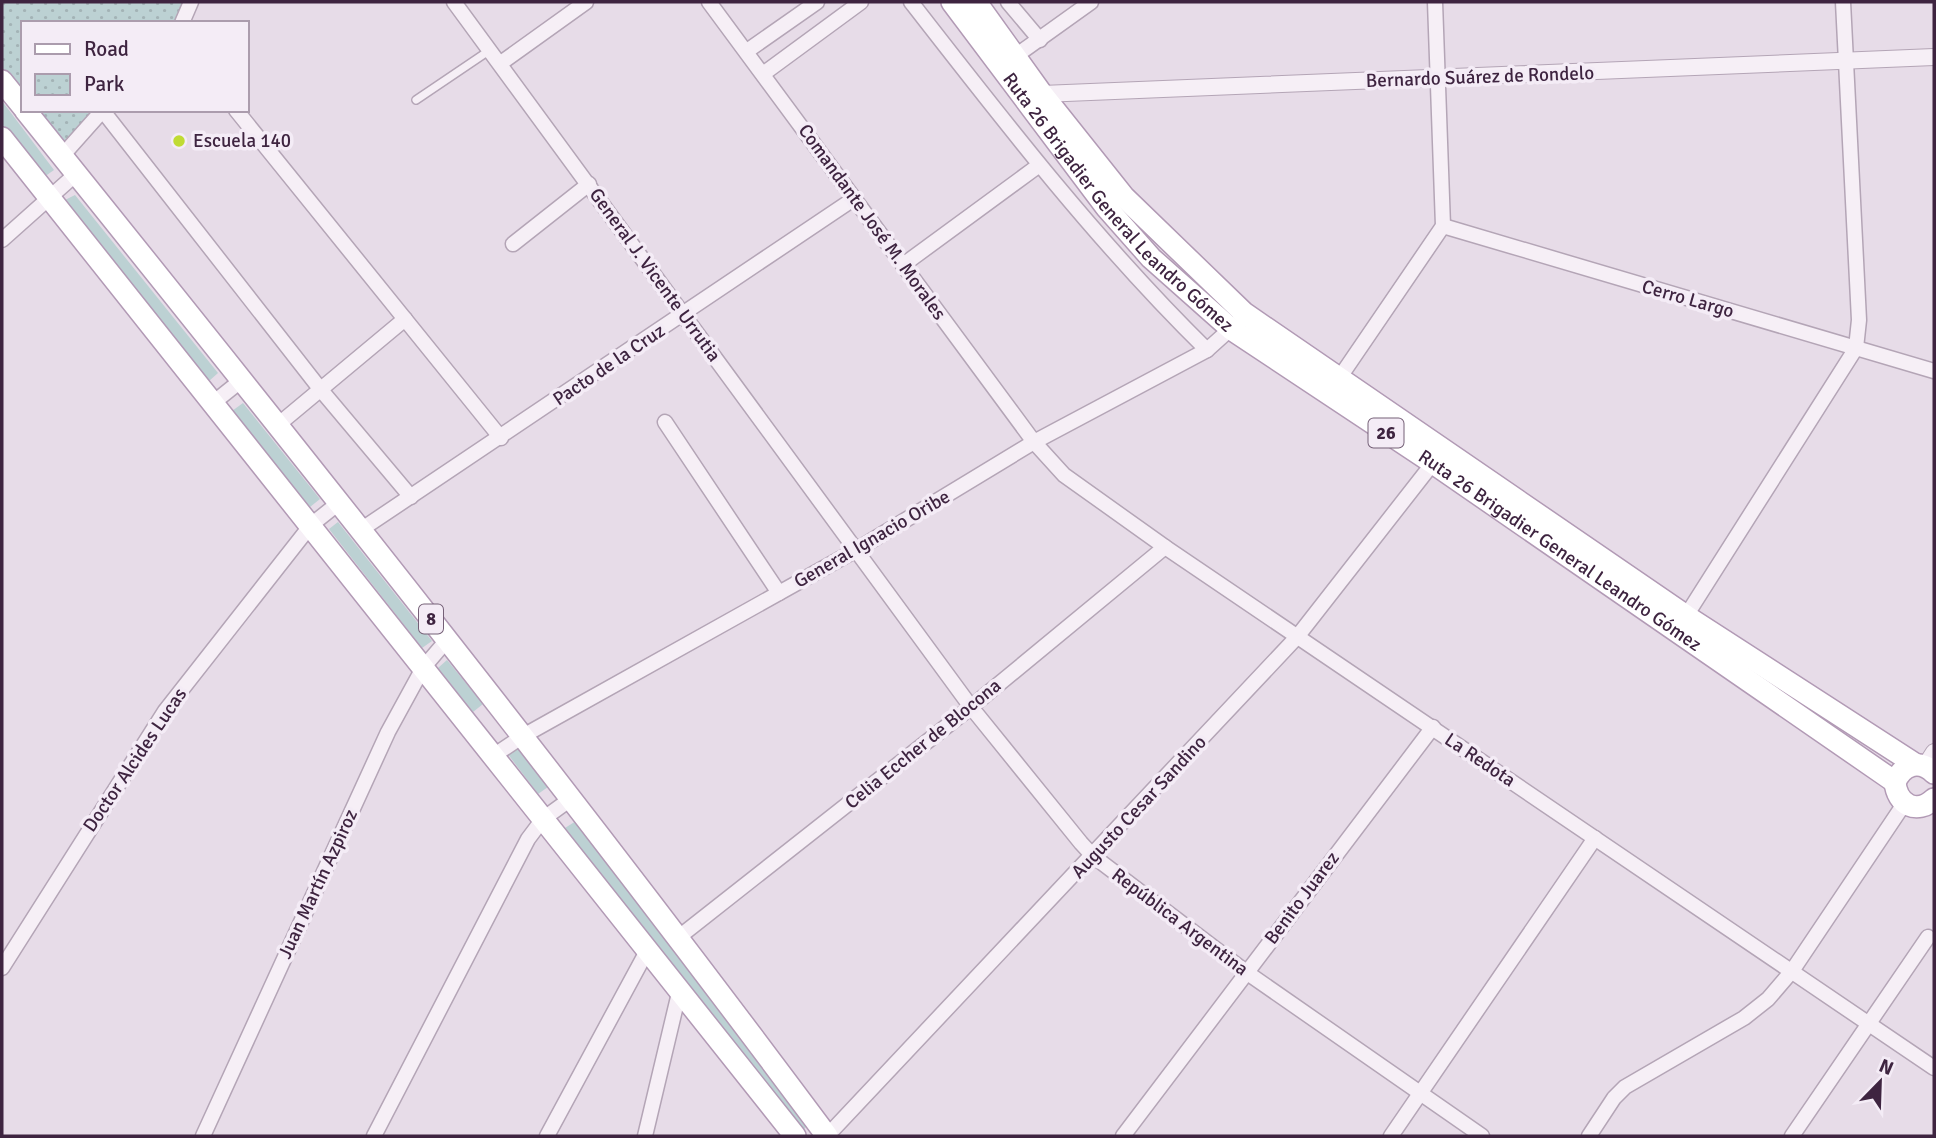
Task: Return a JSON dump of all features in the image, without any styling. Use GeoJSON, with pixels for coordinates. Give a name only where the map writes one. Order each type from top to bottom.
{"type":"FeatureCollection","features":[{"type":"Feature","properties":{"kind":"main road","name":"Ruta 26 Brigadier General Leandro Gómez"},"geometry":{"type":"LineString","coordinates":[[952,2],[1008,61],[1035,98],[1238,321],[1433,463],[1895,782]]}},
{"type":"Feature","properties":{"kind":"main road","name":"Ruta 26 Brigadier General Leandro Gómez"},"geometry":{"type":"LineString","coordinates":[[976,2],[1008,61]]}},
{"type":"Feature","properties":{"kind":"main road","name":"8"},"geometry":{"type":"LineString","coordinates":[[2,81],[21,105]]}},
{"type":"Feature","properties":{"kind":"main road","name":"8"},"geometry":{"type":"LineString","coordinates":[[26,112],[362,529],[679,937],[827,1136]]}},
{"type":"Feature","properties":{"kind":"main road","name":"8"},"geometry":{"type":"LineString","coordinates":[[2,138],[795,1136]]}},
{"type":"Feature","properties":{"kind":"main road","name":"Ruta 26 Brigadier General Leandro Gómez"},"geometry":{"type":"LineString","coordinates":[[1238,321],[1338,380],[1686,617],[1927,764]]}},
{"type":"Feature","properties":{"kind":"main road","name":"26"},"geometry":{"type":"LineString","coordinates":[[1895,782],[1906,767],[1927,764]]}},
{"type":"Feature","properties":{"kind":"main road"},"geometry":{"type":"LineString","coordinates":[[1895,782],[1896,792],[1904,804],[1919,807],[1932,804]]}},
{"type":"Feature","properties":{"kind":"street"},"geometry":{"type":"LineString","coordinates":[[183,21],[191,2]]}},
{"type":"Feature","properties":{"kind":"street","name":"General J. Vicente Urrutia"},"geometry":{"type":"LineString","coordinates":[[454,2],[856,550]]}},
{"type":"Feature","properties":{"kind":"street"},"geometry":{"type":"LineString","coordinates":[[501,63],[586,2]]}},
{"type":"Feature","properties":{"kind":"street","name":"Comandante José M. Morales"},"geometry":{"type":"LineString","coordinates":[[709,2],[1034,442]]}},
{"type":"Feature","properties":{"kind":"street"},"geometry":{"type":"LineString","coordinates":[[747,51],[817,2]]}},
{"type":"Feature","properties":{"kind":"street"},"geometry":{"type":"LineString","coordinates":[[764,74],[861,2]]}},
{"type":"Feature","properties":{"kind":"street"},"geometry":{"type":"LineString","coordinates":[[912,2],[1038,166],[1145,289],[1207,350]]}},
{"type":"Feature","properties":{"kind":"street"},"geometry":{"type":"LineString","coordinates":[[1009,2],[1040,40]]}},
{"type":"Feature","properties":{"kind":"street"},"geometry":{"type":"LineString","coordinates":[[1008,61],[1091,2]]}},
{"type":"Feature","properties":{"kind":"street"},"geometry":{"type":"LineString","coordinates":[[1338,380],[1443,226],[1435,2]]}},
{"type":"Feature","properties":{"kind":"street"},"geometry":{"type":"LineString","coordinates":[[1686,617],[1856,348],[1859,320],[1843,2]]}},
{"type":"Feature","properties":{"kind":"street","name":"Bernardo Suárez de Rondelo"},"geometry":{"type":"LineString","coordinates":[[1035,98],[1934,58]]}},
{"type":"Feature","properties":{"kind":"street"},"geometry":{"type":"LineString","coordinates":[[62,156],[102,112]]}},
{"type":"Feature","properties":{"kind":"street"},"geometry":{"type":"LineString","coordinates":[[104,112],[321,390],[411,496]]}},
{"type":"Feature","properties":{"kind":"street"},"geometry":{"type":"LineString","coordinates":[[238,112],[501,438]]}},
{"type":"Feature","properties":{"kind":"street"},"geometry":{"type":"LineString","coordinates":[[903,265],[1038,166]]}},
{"type":"Feature","properties":{"kind":"street"},"geometry":{"type":"LineString","coordinates":[[2,240],[76,174]]}},
{"type":"Feature","properties":{"kind":"street"},"geometry":{"type":"LineString","coordinates":[[513,244],[589,184]]}},
{"type":"Feature","properties":{"kind":"street","name":"Pacto de la Cruz"},"geometry":{"type":"LineString","coordinates":[[362,529],[855,198]]}},
{"type":"Feature","properties":{"kind":"street","name":"Cerro Largo"},"geometry":{"type":"LineString","coordinates":[[1443,226],[1934,371]]}},
{"type":"Feature","properties":{"kind":"street"},"geometry":{"type":"LineString","coordinates":[[279,424],[405,318]]}},
{"type":"Feature","properties":{"kind":"street","name":"General Ignacio Oribe"},"geometry":{"type":"LineString","coordinates":[[493,756],[523,736],[856,550],[1034,442],[1207,350],[1238,321]]}},
{"type":"Feature","properties":{"kind":"street"},"geometry":{"type":"LineString","coordinates":[[213,403],[243,379]]}},
{"type":"Feature","properties":{"kind":"street"},"geometry":{"type":"LineString","coordinates":[[665,422],[779,593]]}},
{"type":"Feature","properties":{"kind":"street","name":"La Redota"},"geometry":{"type":"LineString","coordinates":[[1034,442],[1064,475],[1165,547],[1934,1068]]}},
{"type":"Feature","properties":{"kind":"street","name":"Augusto Cesar Sandino"},"geometry":{"type":"LineString","coordinates":[[827,1136],[1297,637],[1433,463]]}},
{"type":"Feature","properties":{"kind":"street","name":"Doctor Alcides Lucas"},"geometry":{"type":"LineString","coordinates":[[2,968],[164,711],[311,525],[340,502]]}},
{"type":"Feature","properties":{"kind":"street","name":"Celia Eccher de Blocona"},"geometry":{"type":"LineString","coordinates":[[679,937],[971,707],[1165,547]]}},
{"type":"Feature","properties":{"kind":"street","name":"República Argentina"},"geometry":{"type":"LineString","coordinates":[[856,550],[971,707],[1093,856],[1246,972],[1482,1136]]}},
{"type":"Feature","properties":{"kind":"street","name":"Juan Martín Azpiroz"},"geometry":{"type":"LineString","coordinates":[[203,1136],[388,732],[423,667],[447,640]]}},
{"type":"Feature","properties":{"kind":"street","name":"Benito Juarez"},"geometry":{"type":"LineString","coordinates":[[1123,1136],[1433,727]]}},
{"type":"Feature","properties":{"kind":"street"},"geometry":{"type":"LineString","coordinates":[[374,1136],[528,839],[543,819],[572,798]]}},
{"type":"Feature","properties":{"kind":"street"},"geometry":{"type":"LineString","coordinates":[[1589,1136],[1625,1087],[1744,1018],[1768,999],[1792,971],[1904,804]]}},
{"type":"Feature","properties":{"kind":"street"},"geometry":{"type":"LineString","coordinates":[[1391,1136],[1595,838]]}},
{"type":"Feature","properties":{"kind":"street"},"geometry":{"type":"LineString","coordinates":[[1792,1136],[1928,937]]}},
{"type":"Feature","properties":{"kind":"street"},"geometry":{"type":"LineString","coordinates":[[547,1136],[648,951]]}},
{"type":"Feature","properties":{"kind":"street"},"geometry":{"type":"LineString","coordinates":[[645,1136],[679,993]]}},
{"type":"Feature","properties":{"kind":"lane"},"geometry":{"type":"LineString","coordinates":[[416,100],[490,49]]}},
{"type":"Feature","properties":{"kind":"green space"},"geometry":{"type":"Polygon","coordinates":[[[2,2],[191,2],[183,21],[21,21],[21,105],[2,81],[2,2]]]}},
{"type":"Feature","properties":{"kind":"green space"},"geometry":{"type":"Polygon","coordinates":[[[2,101],[54,170],[44,177],[2,124],[2,101]]]}},
{"type":"Feature","properties":{"kind":"green space"},"geometry":{"type":"Polygon","coordinates":[[[27,112],[101,112],[62,156],[27,112]]]}},
{"type":"Feature","properties":{"kind":"green space"},"geometry":{"type":"Polygon","coordinates":[[[75,195],[218,373],[209,381],[63,201],[75,195]]]}},
{"type":"Feature","properties":{"kind":"green space"},"geometry":{"type":"Polygon","coordinates":[[[243,403],[320,499],[310,507],[232,411],[243,403]]]}},
{"type":"Feature","properties":{"kind":"green space"},"geometry":{"type":"Polygon","coordinates":[[[338,522],[432,641],[422,648],[329,529],[338,522]]]}},
{"type":"Feature","properties":{"kind":"green space"},"geometry":{"type":"Polygon","coordinates":[[[447,660],[483,704],[473,712],[438,668],[447,660]]]}},
{"type":"Feature","properties":{"kind":"green space"},"geometry":{"type":"Polygon","coordinates":[[[517,746],[548,787],[538,794],[507,753],[517,746]]]}},
{"type":"Feature","properties":{"kind":"green space"},"geometry":{"type":"Polygon","coordinates":[[[576,821],[806,1127],[802,1131],[710,1019],[565,828],[576,821]]]}},
{"type":"Feature","properties":{"kind":"place","name":"Escuela 140"},"geometry":{"type":"Point","coordinates":[179,141]}}]}
